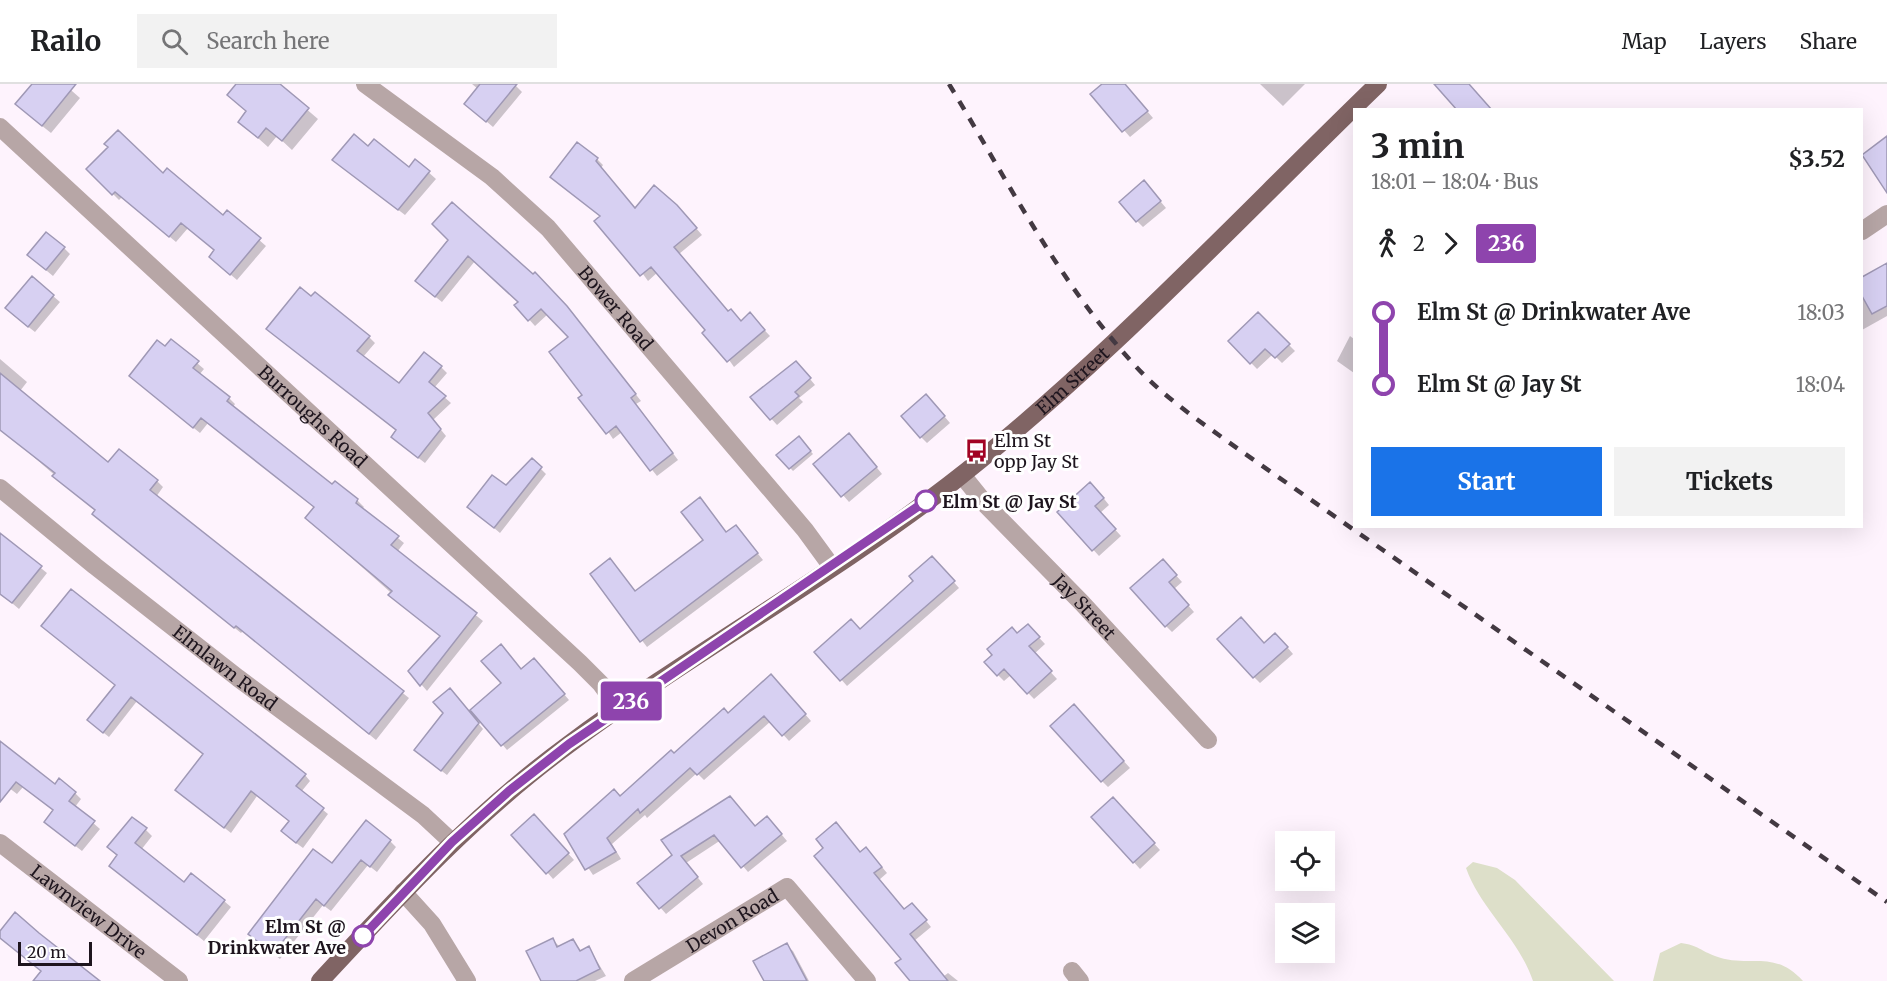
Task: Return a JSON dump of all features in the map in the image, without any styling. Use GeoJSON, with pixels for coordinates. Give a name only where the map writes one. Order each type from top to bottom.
{"type":"FeatureCollection","features":[{"type":"Feature","properties":{"kind":"main road","name":"Elm Street"},"geometry":{"type":"LineString","coordinates":[[1354,108],[1378,84]]}},
{"type":"Feature","properties":{"kind":"main road","name":"Elm Street"},"geometry":{"type":"LineString","coordinates":[[320,981],[452,842],[529,775],[620,709],[832,567],[962,475],[1079,377],[1353,108]]}},
{"type":"Feature","properties":{"kind":"street","name":"Bower Road"},"geometry":{"type":"LineString","coordinates":[[365,84],[485,171],[548,228],[805,530],[832,567]]}},
{"type":"Feature","properties":{"kind":"street","name":"Burroughs Road"},"geometry":{"type":"LineString","coordinates":[[0,128],[580,663],[601,684],[620,709]]}},
{"type":"Feature","properties":{"kind":"street"},"geometry":{"type":"LineString","coordinates":[[1863,230],[1887,214]]}},
{"type":"Feature","properties":{"kind":"street","name":"Jay Street"},"geometry":{"type":"LineString","coordinates":[[962,475],[987,506],[1082,603],[1208,740]]}},
{"type":"Feature","properties":{"kind":"street","name":"Elmlawn Road"},"geometry":{"type":"LineString","coordinates":[[0,488],[121,587],[238,678],[423,815],[452,842]]}},
{"type":"Feature","properties":{"kind":"street","name":"Lawnview Drive"},"geometry":{"type":"LineString","coordinates":[[0,843],[179,981]]}},
{"type":"Feature","properties":{"kind":"street","name":"Devon Road"},"geometry":{"type":"LineString","coordinates":[[633,981],[787,887],[867,981]]}},
{"type":"Feature","properties":{"kind":"street"},"geometry":{"type":"LineString","coordinates":[[403,892],[432,924],[467,981]]}},
{"type":"Feature","properties":{"kind":"green space"},"geometry":{"type":"Polygon","coordinates":[[[1473,862],[1497,868],[1515,880],[1614,981],[1533,981],[1518,951],[1473,883],[1466,868],[1473,862]]]}},
{"type":"Feature","properties":{"kind":"green space"},"geometry":{"type":"Polygon","coordinates":[[[1681,943],[1727,959],[1771,962],[1781,965],[1803,981],[1653,981],[1660,953],[1681,943]]]}},
{"type":"Feature","properties":{"kind":"building"},"geometry":{"type":"Polygon","coordinates":[[[32,84],[76,84],[42,126],[15,104],[32,84]]]}},
{"type":"Feature","properties":{"kind":"building"},"geometry":{"type":"Polygon","coordinates":[[[236,84],[280,84],[309,108],[282,141],[266,128],[258,138],[238,122],[246,111],[227,95],[236,84]]]}},
{"type":"Feature","properties":{"kind":"building"},"geometry":{"type":"Polygon","coordinates":[[[480,84],[517,84],[486,122],[464,104],[480,84]]]}},
{"type":"Feature","properties":{"kind":"building"},"geometry":{"type":"Polygon","coordinates":[[[1102,84],[1125,84],[1148,111],[1122,132],[1090,94],[1102,84]]]}},
{"type":"Feature","properties":{"kind":"building"},"geometry":{"type":"Polygon","coordinates":[[[1434,84],[1469,84],[1490,108],[1455,108],[1434,84]]]}},
{"type":"Feature","properties":{"kind":"building"},"geometry":{"type":"Polygon","coordinates":[[[118,130],[163,173],[167,168],[223,215],[227,210],[261,238],[230,275],[209,257],[214,250],[181,223],[169,237],[115,192],[112,195],[86,169],[108,147],[104,144],[118,130]]]}},
{"type":"Feature","properties":{"kind":"building"},"geometry":{"type":"Polygon","coordinates":[[[354,134],[368,146],[374,139],[409,167],[415,159],[430,171],[398,210],[332,160],[354,134]]]}},
{"type":"Feature","properties":{"kind":"building"},"geometry":{"type":"Polygon","coordinates":[[[1887,136],[1887,193],[1863,157],[1887,136]]]}},
{"type":"Feature","properties":{"kind":"building"},"geometry":{"type":"Polygon","coordinates":[[[577,142],[598,158],[596,161],[635,208],[654,185],[677,205],[697,228],[674,247],[728,311],[731,309],[741,321],[750,312],[765,330],[727,362],[702,333],[705,330],[651,267],[640,276],[594,221],[600,216],[550,177],[577,142]]]}},
{"type":"Feature","properties":{"kind":"building"},"geometry":{"type":"Polygon","coordinates":[[[1144,180],[1161,201],[1136,222],[1119,202],[1144,180]]]}},
{"type":"Feature","properties":{"kind":"building"},"geometry":{"type":"Polygon","coordinates":[[[452,202],[533,274],[535,272],[567,306],[636,394],[631,398],[673,453],[650,471],[616,426],[606,434],[578,398],[582,395],[549,352],[568,337],[541,309],[528,321],[514,305],[518,302],[468,256],[435,297],[415,281],[448,240],[432,224],[452,202]]]}},
{"type":"Feature","properties":{"kind":"building"},"geometry":{"type":"Polygon","coordinates":[[[46,232],[65,247],[46,270],[27,255],[46,232]]]}},
{"type":"Feature","properties":{"kind":"building"},"geometry":{"type":"Polygon","coordinates":[[[1887,263],[1887,306],[1872,314],[1863,298],[1863,276],[1887,263]]]}},
{"type":"Feature","properties":{"kind":"building"},"geometry":{"type":"Polygon","coordinates":[[[32,276],[54,295],[28,327],[5,308],[32,276]]]}},
{"type":"Feature","properties":{"kind":"building"},"geometry":{"type":"Polygon","coordinates":[[[300,287],[311,296],[315,292],[370,336],[357,351],[399,383],[424,352],[442,366],[429,382],[446,396],[428,413],[441,429],[418,458],[391,437],[396,430],[266,329],[300,287]]]}},
{"type":"Feature","properties":{"kind":"building"},"geometry":{"type":"Polygon","coordinates":[[[1258,312],[1290,344],[1275,358],[1265,349],[1250,364],[1228,341],[1258,312]]]}},
{"type":"Feature","properties":{"kind":"building"},"geometry":{"type":"Polygon","coordinates":[[[171,339],[199,361],[193,368],[230,397],[227,401],[332,484],[335,481],[358,499],[356,503],[399,536],[391,545],[477,613],[420,686],[408,671],[440,636],[388,595],[392,591],[305,518],[314,507],[201,418],[193,428],[129,376],[157,340],[165,346],[171,339]]]}},
{"type":"Feature","properties":{"kind":"building"},"geometry":{"type":"Polygon","coordinates":[[[796,361],[811,378],[795,392],[799,396],[770,420],[750,397],[796,361]]]}},
{"type":"Feature","properties":{"kind":"building"},"geometry":{"type":"Polygon","coordinates":[[[0,373],[108,462],[119,449],[158,480],[150,490],[404,691],[369,734],[236,626],[234,628],[92,514],[95,510],[52,476],[55,473],[0,430],[0,373]]]}},
{"type":"Feature","properties":{"kind":"building"},"geometry":{"type":"Polygon","coordinates":[[[926,394],[945,416],[920,438],[901,416],[926,394]]]}},
{"type":"Feature","properties":{"kind":"building"},"geometry":{"type":"Polygon","coordinates":[[[849,433],[877,467],[841,497],[813,464],[849,433]]]}},
{"type":"Feature","properties":{"kind":"building"},"geometry":{"type":"Polygon","coordinates":[[[799,436],[811,451],[789,469],[776,455],[799,436]]]}},
{"type":"Feature","properties":{"kind":"building"},"geometry":{"type":"Polygon","coordinates":[[[532,458],[542,467],[494,528],[467,507],[492,475],[506,485],[532,458]]]}},
{"type":"Feature","properties":{"kind":"building"},"geometry":{"type":"Polygon","coordinates":[[[1090,482],[1104,498],[1095,506],[1116,529],[1092,551],[1057,512],[1090,482]]]}},
{"type":"Feature","properties":{"kind":"building"},"geometry":{"type":"Polygon","coordinates":[[[700,497],[726,532],[736,525],[758,553],[640,642],[590,574],[610,558],[635,591],[703,540],[681,512],[700,497]]]}},
{"type":"Feature","properties":{"kind":"building"},"geometry":{"type":"Polygon","coordinates":[[[0,533],[42,566],[12,603],[0,594],[0,533]]]}},
{"type":"Feature","properties":{"kind":"building"},"geometry":{"type":"Polygon","coordinates":[[[932,556],[955,581],[840,681],[814,652],[851,619],[860,629],[913,581],[909,576],[932,556]]]}},
{"type":"Feature","properties":{"kind":"building"},"geometry":{"type":"Polygon","coordinates":[[[1163,559],[1177,575],[1169,582],[1189,605],[1165,627],[1130,588],[1163,559]]]}},
{"type":"Feature","properties":{"kind":"building"},"geometry":{"type":"Polygon","coordinates":[[[71,589],[306,774],[296,786],[324,808],[296,843],[281,831],[289,821],[251,791],[224,828],[175,790],[203,754],[131,697],[103,733],[87,720],[115,685],[41,626],[71,589]]]}},
{"type":"Feature","properties":{"kind":"building"},"geometry":{"type":"Polygon","coordinates":[[[1241,617],[1264,643],[1275,633],[1288,647],[1253,678],[1217,639],[1241,617]]]}},
{"type":"Feature","properties":{"kind":"building"},"geometry":{"type":"Polygon","coordinates":[[[1028,624],[1040,637],[1029,646],[1052,671],[1027,694],[1004,669],[997,676],[984,662],[992,655],[987,649],[1012,627],[1017,633],[1028,624]]]}},
{"type":"Feature","properties":{"kind":"building"},"geometry":{"type":"Polygon","coordinates":[[[501,644],[521,669],[534,658],[565,694],[501,746],[470,710],[501,683],[481,661],[501,644]]]}},
{"type":"Feature","properties":{"kind":"building"},"geometry":{"type":"Polygon","coordinates":[[[771,674],[806,714],[782,736],[764,716],[697,775],[690,768],[640,813],[638,809],[607,838],[616,852],[585,870],[564,834],[614,789],[620,796],[671,750],[674,753],[724,708],[728,713],[771,674]]]}},
{"type":"Feature","properties":{"kind":"building"},"geometry":{"type":"Polygon","coordinates":[[[450,688],[479,723],[441,771],[414,750],[443,713],[433,702],[450,688]]]}},
{"type":"Feature","properties":{"kind":"building"},"geometry":{"type":"Polygon","coordinates":[[[1074,704],[1124,761],[1101,782],[1050,726],[1074,704]]]}},
{"type":"Feature","properties":{"kind":"building"},"geometry":{"type":"Polygon","coordinates":[[[0,741],[55,784],[59,778],[76,792],[69,801],[95,821],[75,846],[44,822],[53,810],[16,782],[0,802],[0,741]]]}},
{"type":"Feature","properties":{"kind":"building"},"geometry":{"type":"Polygon","coordinates":[[[730,796],[755,826],[767,816],[782,834],[741,868],[714,835],[681,856],[698,877],[659,909],[637,883],[672,855],[661,840],[730,796]]]}},
{"type":"Feature","properties":{"kind":"building"},"geometry":{"type":"Polygon","coordinates":[[[1113,797],[1155,843],[1133,863],[1091,817],[1113,797]]]}},
{"type":"Feature","properties":{"kind":"building"},"geometry":{"type":"Polygon","coordinates":[[[534,814],[569,853],[546,874],[511,835],[534,814]]]}},
{"type":"Feature","properties":{"kind":"building"},"geometry":{"type":"Polygon","coordinates":[[[132,817],[147,828],[135,843],[184,882],[191,873],[225,900],[197,935],[109,866],[117,855],[107,847],[132,817]]]}},
{"type":"Feature","properties":{"kind":"building"},"geometry":{"type":"Polygon","coordinates":[[[366,820],[391,840],[370,867],[361,860],[324,906],[316,899],[273,954],[248,934],[313,849],[332,863],[366,820]]]}},
{"type":"Feature","properties":{"kind":"building"},"geometry":{"type":"Polygon","coordinates":[[[836,822],[860,852],[866,847],[882,867],[874,873],[904,909],[912,903],[927,920],[910,934],[948,981],[910,981],[895,963],[901,959],[814,856],[823,848],[816,839],[836,822]]]}},
{"type":"Feature","properties":{"kind":"building"},"geometry":{"type":"Polygon","coordinates":[[[15,912],[100,981],[33,981],[41,971],[0,938],[0,931],[15,912]]]}},
{"type":"Feature","properties":{"kind":"building"},"geometry":{"type":"Polygon","coordinates":[[[553,938],[557,947],[573,939],[580,951],[589,946],[600,969],[576,981],[541,981],[526,951],[553,938]]]}},
{"type":"Feature","properties":{"kind":"building"},"geometry":{"type":"Polygon","coordinates":[[[787,943],[807,981],[764,981],[753,961],[787,943]]]}},
{"type":"Feature","properties":{"kind":"railway"},"geometry":{"type":"LineString","coordinates":[[949,84],[1039,235],[1088,308],[1144,375],[1167,396],[1241,451],[1887,902]]}},
{"type":"Feature","properties":{"kind":"bus line","name":"236"},"geometry":{"type":"LineString","coordinates":[[363,936],[452,842],[509,791],[569,744],[926,501]]}},
{"type":"Feature","properties":{"kind":"place","name":"Elm St opp Jay St"},"geometry":{"type":"Point","coordinates":[976,450]}},
{"type":"Feature","properties":{"kind":"place","name":"Elm St @ Jay St"},"geometry":{"type":"Point","coordinates":[926,501]}},
{"type":"Feature","properties":{"kind":"place","name":"Elm St @ Drinkwater Ave"},"geometry":{"type":"Point","coordinates":[363,936]}}]}
